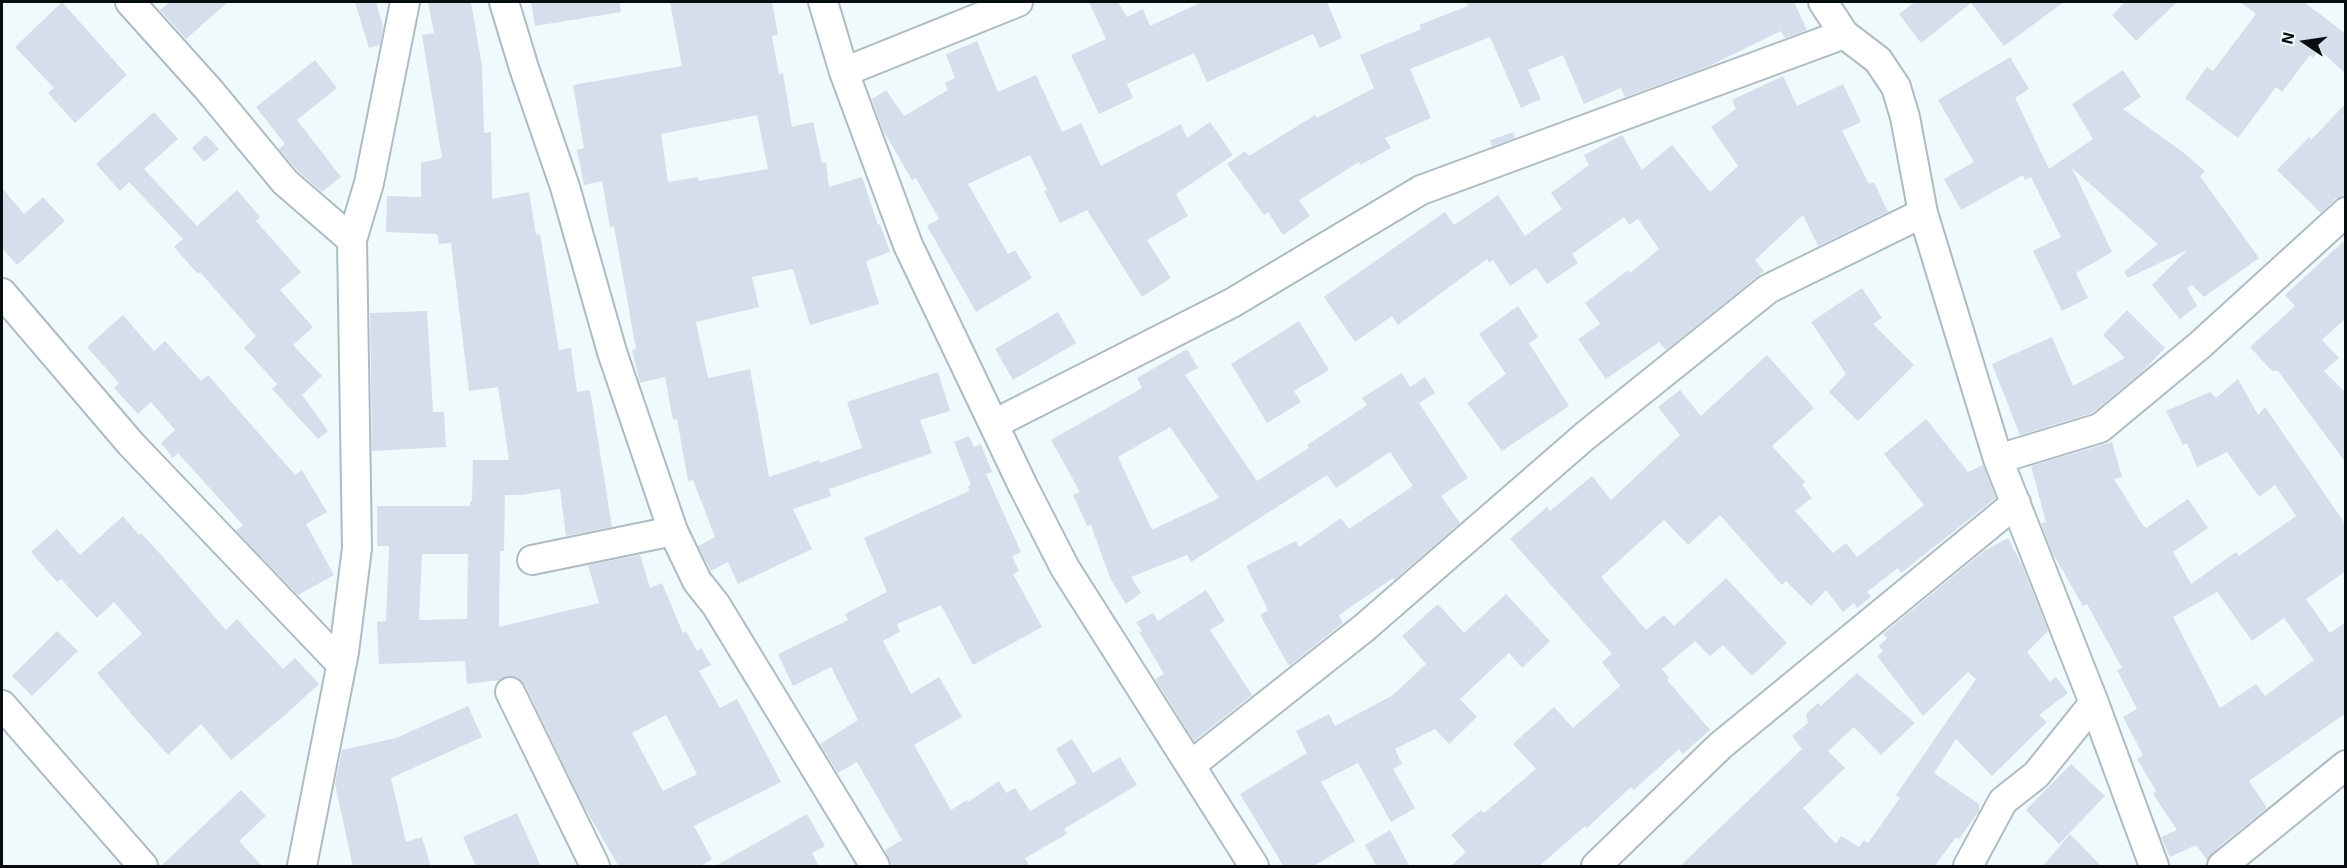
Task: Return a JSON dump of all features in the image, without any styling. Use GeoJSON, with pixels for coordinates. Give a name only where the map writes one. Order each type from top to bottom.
{"type":"FeatureCollection","features":[{"type":"Feature","properties":{"kind":"street"},"geometry":{"type":"LineString","coordinates":[[130,2],[285,182],[352,240]]}},
{"type":"Feature","properties":{"kind":"street"},"geometry":{"type":"LineString","coordinates":[[302,867],[341,664],[357,548],[352,240],[369,183],[405,2]]}},
{"type":"Feature","properties":{"kind":"street"},"geometry":{"type":"LineString","coordinates":[[504,2],[565,187],[612,352],[673,531],[697,581],[722,614],[875,867]]}},
{"type":"Feature","properties":{"kind":"street"},"geometry":{"type":"LineString","coordinates":[[823,2],[844,72],[908,245],[1065,568],[1254,867]]}},
{"type":"Feature","properties":{"kind":"street"},"geometry":{"type":"LineString","coordinates":[[844,72],[1018,2]]}},
{"type":"Feature","properties":{"kind":"street"},"geometry":{"type":"LineString","coordinates":[[1823,2],[1844,34],[1878,60],[1896,87],[1905,117],[1923,213],[1998,459],[2094,703],[2154,867]]}},
{"type":"Feature","properties":{"kind":"street"},"geometry":{"type":"LineString","coordinates":[[994,424],[1232,303],[1421,190],[1844,34]]}},
{"type":"Feature","properties":{"kind":"street"},"geometry":{"type":"LineString","coordinates":[[1998,459],[2100,428],[2200,345],[2346,212]]}},
{"type":"Feature","properties":{"kind":"street"},"geometry":{"type":"LineString","coordinates":[[1191,765],[1364,628],[1585,436],[1768,289],[1923,213]]}},
{"type":"Feature","properties":{"kind":"street"},"geometry":{"type":"LineString","coordinates":[[2,293],[131,444],[341,664]]}},
{"type":"Feature","properties":{"kind":"street"},"geometry":{"type":"LineString","coordinates":[[1596,867],[1720,746],[2016,502]]}},
{"type":"Feature","properties":{"kind":"street"},"geometry":{"type":"LineString","coordinates":[[532,560],[673,531]]}},
{"type":"Feature","properties":{"kind":"street"},"geometry":{"type":"LineString","coordinates":[[510,692],[595,867]]}},
{"type":"Feature","properties":{"kind":"street"},"geometry":{"type":"LineString","coordinates":[[1968,867],[2003,801],[2036,775],[2094,703]]}},
{"type":"Feature","properties":{"kind":"street"},"geometry":{"type":"LineString","coordinates":[[2,705],[143,867]]}},
{"type":"Feature","properties":{"kind":"street"},"geometry":{"type":"LineString","coordinates":[[2222,867],[2346,765]]}},
{"type":"Feature","properties":{"kind":"building"},"geometry":{"type":"Polygon","coordinates":[[[62,2],[127,75],[75,123],[48,93],[54,88],[15,47],[62,2]]]}},
{"type":"Feature","properties":{"kind":"building"},"geometry":{"type":"Polygon","coordinates":[[[170,2],[228,2],[186,39],[160,10],[170,2]]]}},
{"type":"Feature","properties":{"kind":"building"},"geometry":{"type":"Polygon","coordinates":[[[355,2],[376,2],[383,27],[380,45],[369,48],[355,2]]]}},
{"type":"Feature","properties":{"kind":"building"},"geometry":{"type":"Polygon","coordinates":[[[428,2],[471,2],[482,66],[484,133],[491,132],[492,199],[529,192],[536,235],[540,234],[559,350],[571,348],[577,392],[590,390],[612,527],[566,536],[560,489],[505,495],[504,551],[500,551],[499,627],[599,603],[588,565],[640,555],[650,588],[662,583],[683,633],[686,631],[697,651],[701,648],[711,665],[699,671],[720,708],[737,699],[781,782],[694,826],[712,859],[699,867],[619,867],[582,803],[525,685],[519,678],[511,676],[467,684],[465,661],[379,664],[377,622],[386,621],[389,546],[377,546],[377,506],[470,506],[473,460],[509,460],[498,387],[469,391],[451,243],[439,244],[437,234],[386,232],[387,196],[421,197],[421,163],[442,158],[422,35],[434,33],[428,2]],[[422,554],[419,620],[467,619],[468,554],[422,554]],[[666,715],[632,733],[663,791],[697,774],[666,715]]]}},
{"type":"Feature","properties":{"kind":"building"},"geometry":{"type":"Polygon","coordinates":[[[531,2],[620,2],[621,12],[535,26],[531,2]]]}},
{"type":"Feature","properties":{"kind":"building"},"geometry":{"type":"Polygon","coordinates":[[[670,2],[772,2],[778,35],[772,36],[779,74],[783,73],[792,127],[813,122],[822,163],[826,162],[829,187],[862,177],[890,252],[866,261],[879,304],[810,325],[793,269],[752,277],[759,307],[696,322],[708,378],[750,369],[769,477],[819,460],[820,463],[862,448],[847,402],[938,372],[950,411],[920,420],[932,453],[829,489],[831,496],[793,509],[812,549],[738,584],[728,562],[711,571],[698,546],[715,537],[693,480],[688,481],[677,419],[673,420],[665,377],[640,383],[632,350],[636,349],[614,226],[610,227],[602,181],[584,185],[577,150],[584,148],[573,85],[682,66],[670,2]],[[757,115],[661,134],[668,182],[698,177],[698,181],[768,169],[757,115]]]}},
{"type":"Feature","properties":{"kind":"building"},"geometry":{"type":"Polygon","coordinates":[[[1089,2],[1118,2],[1127,17],[1143,9],[1150,26],[1202,2],[1327,2],[1342,38],[1320,48],[1313,34],[1207,82],[1194,53],[1127,84],[1133,98],[1099,114],[1071,55],[1106,39],[1089,2]]]}},
{"type":"Feature","properties":{"kind":"building"},"geometry":{"type":"Polygon","coordinates":[[[1466,2],[1794,2],[1807,30],[1785,38],[1781,31],[1707,67],[1625,97],[1621,88],[1584,104],[1563,55],[1528,70],[1541,99],[1521,108],[1490,37],[1410,69],[1431,118],[1385,138],[1391,148],[1360,165],[1359,162],[1299,200],[1310,216],[1283,235],[1268,212],[1264,215],[1227,164],[1245,151],[1249,156],[1315,115],[1317,118],[1374,88],[1360,55],[1421,29],[1419,25],[1468,6],[1466,2]]]}},
{"type":"Feature","properties":{"kind":"building"},"geometry":{"type":"Polygon","coordinates":[[[1915,2],[2064,2],[2004,46],[1971,3],[1921,43],[1899,14],[1915,2]]]}},
{"type":"Feature","properties":{"kind":"building"},"geometry":{"type":"Polygon","coordinates":[[[2125,2],[2177,2],[2136,41],[2112,15],[2125,2]]]}},
{"type":"Feature","properties":{"kind":"building"},"geometry":{"type":"Polygon","coordinates":[[[2240,2],[2304,2],[2346,34],[2346,74],[2319,49],[2313,58],[2310,55],[2282,92],[2276,87],[2238,138],[2185,98],[2207,67],[2213,71],[2256,14],[2240,2]]]}},
{"type":"Feature","properties":{"kind":"building"},"geometry":{"type":"Polygon","coordinates":[[[977,41],[998,92],[1036,75],[1062,132],[1081,123],[1101,166],[1181,124],[1187,138],[1210,122],[1233,155],[1176,194],[1188,216],[1147,240],[1171,278],[1142,297],[1087,210],[1060,223],[1030,155],[968,184],[1008,254],[1015,250],[1032,278],[976,312],[927,226],[939,219],[916,178],[912,180],[883,130],[872,99],[886,90],[904,116],[948,90],[945,83],[955,78],[946,54],[977,41]]]}},
{"type":"Feature","properties":{"kind":"building"},"geometry":{"type":"Polygon","coordinates":[[[2010,57],[2029,89],[2015,98],[2049,169],[2093,139],[2072,104],[2123,70],[2141,97],[2123,109],[2205,171],[2200,176],[2259,258],[2204,297],[2192,285],[2187,288],[2197,306],[2180,319],[2152,285],[2187,250],[2128,278],[2124,272],[2158,244],[2072,168],[2112,252],[2076,273],[2088,298],[2062,311],[2033,251],[2061,237],[2031,177],[2025,180],[2023,175],[1961,210],[1944,179],[1974,162],[1938,100],[2010,57]]]}},
{"type":"Feature","properties":{"kind":"building"},"geometry":{"type":"Polygon","coordinates":[[[315,60],[337,88],[297,120],[341,177],[322,192],[297,170],[279,149],[285,144],[256,107],[315,60]]]}},
{"type":"Feature","properties":{"kind":"building"},"geometry":{"type":"Polygon","coordinates":[[[1783,76],[1797,106],[1843,84],[1861,122],[1842,131],[1869,184],[1874,182],[1888,212],[1818,246],[1803,215],[1755,260],[1764,271],[1666,350],[1659,342],[1606,379],[1578,339],[1600,324],[1585,303],[1628,270],[1630,273],[1659,249],[1638,219],[1629,225],[1624,217],[1572,254],[1578,263],[1547,284],[1536,268],[1510,286],[1493,260],[1489,263],[1487,259],[1398,325],[1392,316],[1355,342],[1324,297],[1445,212],[1454,225],[1498,195],[1525,236],[1562,209],[1551,193],[1589,165],[1584,155],[1622,135],[1642,170],[1672,145],[1710,192],[1738,166],[1711,127],[1736,109],[1732,100],[1783,76]]]}},
{"type":"Feature","properties":{"kind":"building"},"geometry":{"type":"Polygon","coordinates":[[[2346,103],[2346,196],[2335,199],[2321,213],[2277,170],[2309,137],[2311,140],[2346,103]]]}},
{"type":"Feature","properties":{"kind":"building"},"geometry":{"type":"Polygon","coordinates":[[[154,112],[178,139],[144,169],[197,226],[237,190],[260,217],[256,221],[301,272],[280,290],[313,327],[293,345],[322,376],[302,395],[328,431],[318,439],[272,389],[277,384],[244,348],[256,336],[200,272],[198,274],[174,247],[183,239],[129,182],[120,191],[96,164],[154,112]]]}},
{"type":"Feature","properties":{"kind":"building"},"geometry":{"type":"Polygon","coordinates":[[[1514,132],[1515,138],[1492,146],[1490,140],[1514,132]]]}},
{"type":"Feature","properties":{"kind":"building"},"geometry":{"type":"Polygon","coordinates":[[[206,135],[219,149],[204,162],[192,148],[206,135]]]}},
{"type":"Feature","properties":{"kind":"building"},"geometry":{"type":"Polygon","coordinates":[[[2,188],[24,214],[43,197],[65,221],[17,265],[2,248],[2,188]]]}},
{"type":"Feature","properties":{"kind":"building"},"geometry":{"type":"Polygon","coordinates":[[[2346,239],[2346,318],[2322,340],[2339,358],[2324,371],[2346,393],[2346,463],[2278,371],[2272,371],[2250,347],[2295,306],[2285,295],[2346,239]]]}},
{"type":"Feature","properties":{"kind":"building"},"geometry":{"type":"Polygon","coordinates":[[[1862,288],[1882,318],[1873,324],[1914,365],[1858,421],[1829,392],[1846,374],[1811,322],[1862,288]]]}},
{"type":"Feature","properties":{"kind":"building"},"geometry":{"type":"Polygon","coordinates":[[[1518,306],[1538,337],[1529,343],[1569,406],[1502,451],[1467,403],[1506,374],[1479,334],[1518,306]]]}},
{"type":"Feature","properties":{"kind":"building"},"geometry":{"type":"Polygon","coordinates":[[[2127,310],[2165,348],[2140,374],[2092,413],[2020,435],[1992,364],[2052,337],[2073,386],[2125,358],[2103,335],[2127,310]]]}},
{"type":"Feature","properties":{"kind":"building"},"geometry":{"type":"Polygon","coordinates":[[[427,311],[433,412],[444,412],[446,447],[372,451],[370,313],[427,311]]]}},
{"type":"Feature","properties":{"kind":"building"},"geometry":{"type":"Polygon","coordinates":[[[1058,312],[1076,343],[1013,380],[995,349],[1058,312]]]}},
{"type":"Feature","properties":{"kind":"building"},"geometry":{"type":"Polygon","coordinates":[[[123,315],[154,351],[165,341],[201,381],[208,375],[295,475],[302,470],[327,512],[306,524],[334,575],[298,595],[236,531],[243,525],[178,453],[173,458],[161,443],[175,430],[151,402],[138,414],[114,388],[119,383],[87,347],[123,315]]]}},
{"type":"Feature","properties":{"kind":"building"},"geometry":{"type":"Polygon","coordinates":[[[1299,321],[1329,370],[1294,391],[1301,402],[1267,423],[1231,364],[1299,321]]]}},
{"type":"Feature","properties":{"kind":"building"},"geometry":{"type":"Polygon","coordinates":[[[1187,349],[1198,368],[1185,375],[1257,481],[1309,448],[1307,445],[1367,405],[1362,398],[1402,373],[1410,387],[1425,377],[1435,393],[1419,403],[1468,478],[1441,496],[1460,523],[1394,580],[1393,578],[1339,615],[1343,623],[1289,666],[1260,615],[1268,610],[1246,566],[1296,541],[1299,547],[1341,518],[1349,529],[1413,486],[1390,452],[1336,488],[1327,475],[1191,562],[1187,555],[1131,577],[1141,593],[1126,604],[1110,578],[1091,525],[1087,526],[1073,495],[1080,492],[1051,440],[1142,388],[1137,378],[1187,349]],[[1170,427],[1118,457],[1152,530],[1219,498],[1170,427]]]}},
{"type":"Feature","properties":{"kind":"building"},"geometry":{"type":"Polygon","coordinates":[[[1767,355],[1814,408],[1772,446],[1805,482],[1802,485],[1812,498],[1795,511],[1833,553],[1846,543],[1857,557],[1924,505],[1884,454],[1926,419],[1968,472],[1983,465],[1996,498],[1901,573],[1898,568],[1867,592],[1871,597],[1857,608],[1854,603],[1843,612],[1826,590],[1811,606],[1786,581],[1782,585],[1720,515],[1688,545],[1664,520],[1601,577],[1646,630],[1664,615],[1674,626],[1726,578],[1787,643],[1752,676],[1723,645],[1710,656],[1695,641],[1662,669],[1669,678],[1667,680],[1710,730],[1683,754],[1679,749],[1634,790],[1631,787],[1587,828],[1585,826],[1538,867],[1450,867],[1466,852],[1451,835],[1481,810],[1484,813],[1536,769],[1513,744],[1554,707],[1573,728],[1620,686],[1602,662],[1612,654],[1510,539],[1547,507],[1550,511],[1592,476],[1611,500],[1680,435],[1658,407],[1680,390],[1701,416],[1767,355]]]}},
{"type":"Feature","properties":{"kind":"building"},"geometry":{"type":"Polygon","coordinates":[[[2238,379],[2258,415],[2265,407],[2346,525],[2346,571],[2306,599],[2330,633],[2346,622],[2346,713],[2249,781],[2267,808],[2221,845],[2207,860],[2196,845],[2170,857],[2161,837],[2177,830],[2153,794],[2156,791],[2137,759],[2143,755],[2123,717],[2137,709],[2117,670],[2122,668],[2087,604],[2083,606],[2052,552],[2041,523],[2046,522],[2031,466],[2112,442],[2122,477],[2114,479],[2146,528],[2188,499],[2208,528],[2173,552],[2191,584],[2236,552],[2239,556],[2296,516],[2275,485],[2259,497],[2227,452],[2197,467],[2187,443],[2183,445],[2166,411],[2210,392],[2216,398],[2238,379]],[[2217,592],[2173,617],[2220,708],[2256,684],[2265,696],[2314,660],[2284,618],[2252,641],[2217,592]]]}},
{"type":"Feature","properties":{"kind":"building"},"geometry":{"type":"Polygon","coordinates":[[[969,436],[974,447],[981,444],[992,472],[986,474],[1021,552],[1012,556],[1019,571],[1013,574],[1042,627],[973,665],[941,605],[897,624],[900,632],[883,641],[911,694],[939,677],[962,717],[914,745],[951,810],[967,800],[968,802],[999,781],[1006,793],[1015,788],[1030,811],[1077,783],[1056,749],[1072,739],[1093,773],[1120,757],[1137,785],[1064,829],[1067,834],[1025,858],[1030,867],[893,867],[885,850],[902,840],[857,762],[838,773],[820,744],[858,720],[831,667],[793,686],[778,654],[848,620],[845,614],[887,592],[864,538],[969,491],[968,487],[971,485],[954,442],[969,436]]]}},
{"type":"Feature","properties":{"kind":"building"},"geometry":{"type":"Polygon","coordinates":[[[123,516],[139,535],[141,533],[163,557],[226,630],[237,619],[283,669],[295,658],[319,684],[231,760],[201,724],[168,755],[97,673],[142,634],[114,602],[97,618],[61,579],[57,582],[31,552],[57,529],[80,555],[123,516]]]}},
{"type":"Feature","properties":{"kind":"building"},"geometry":{"type":"Polygon","coordinates":[[[2008,538],[2022,565],[2048,631],[2027,652],[2050,682],[2056,677],[2068,693],[2039,715],[2047,722],[1992,776],[1956,739],[1934,773],[1979,804],[1979,811],[1959,839],[1956,837],[1934,867],[1679,867],[1802,749],[1792,736],[1808,723],[1806,714],[1818,703],[1821,706],[1857,673],[1915,723],[1881,755],[1854,727],[1828,751],[1845,768],[1803,808],[1836,844],[1841,836],[1859,847],[1864,840],[1868,843],[1900,798],[1896,795],[1976,679],[1968,672],[1923,716],[1877,656],[1883,651],[1879,646],[1887,638],[1883,634],[1984,551],[2008,538]]]}},
{"type":"Feature","properties":{"kind":"building"},"geometry":{"type":"Polygon","coordinates":[[[1206,590],[1225,621],[1210,630],[1252,695],[1194,741],[1155,679],[1164,674],[1139,632],[1142,631],[1136,622],[1153,613],[1158,621],[1206,590]]]}},
{"type":"Feature","properties":{"kind":"building"},"geometry":{"type":"Polygon","coordinates":[[[1506,594],[1550,641],[1522,668],[1509,653],[1460,699],[1477,717],[1449,744],[1435,729],[1395,749],[1402,764],[1393,769],[1415,808],[1391,822],[1358,763],[1321,782],[1355,841],[1312,867],[1284,867],[1240,794],[1307,753],[1296,731],[1329,714],[1335,726],[1393,695],[1426,664],[1402,636],[1438,604],[1464,633],[1506,594]]]}},
{"type":"Feature","properties":{"kind":"building"},"geometry":{"type":"Polygon","coordinates":[[[57,631],[78,651],[32,696],[12,676],[57,631]]]}},
{"type":"Feature","properties":{"kind":"building"},"geometry":{"type":"Polygon","coordinates":[[[468,706],[482,737],[391,778],[406,842],[422,837],[431,867],[353,867],[335,784],[342,750],[396,738],[468,706]]]}},
{"type":"Feature","properties":{"kind":"building"},"geometry":{"type":"Polygon","coordinates":[[[2071,764],[2105,796],[2059,844],[2026,810],[2071,764]]]}},
{"type":"Feature","properties":{"kind":"building"},"geometry":{"type":"Polygon","coordinates":[[[241,790],[266,816],[239,841],[263,867],[160,867],[241,790]]]}},
{"type":"Feature","properties":{"kind":"building"},"geometry":{"type":"Polygon","coordinates":[[[517,813],[541,867],[476,867],[463,837],[517,813]]]}},
{"type":"Feature","properties":{"kind":"building"},"geometry":{"type":"Polygon","coordinates":[[[807,814],[825,846],[812,853],[819,867],[714,867],[807,814]]]}},
{"type":"Feature","properties":{"kind":"building"},"geometry":{"type":"Polygon","coordinates":[[[1390,830],[1410,867],[1377,867],[1365,845],[1390,830]]]}},
{"type":"Feature","properties":{"kind":"building"},"geometry":{"type":"Polygon","coordinates":[[[2070,834],[2102,867],[2042,867],[2070,834]]]}}]}
